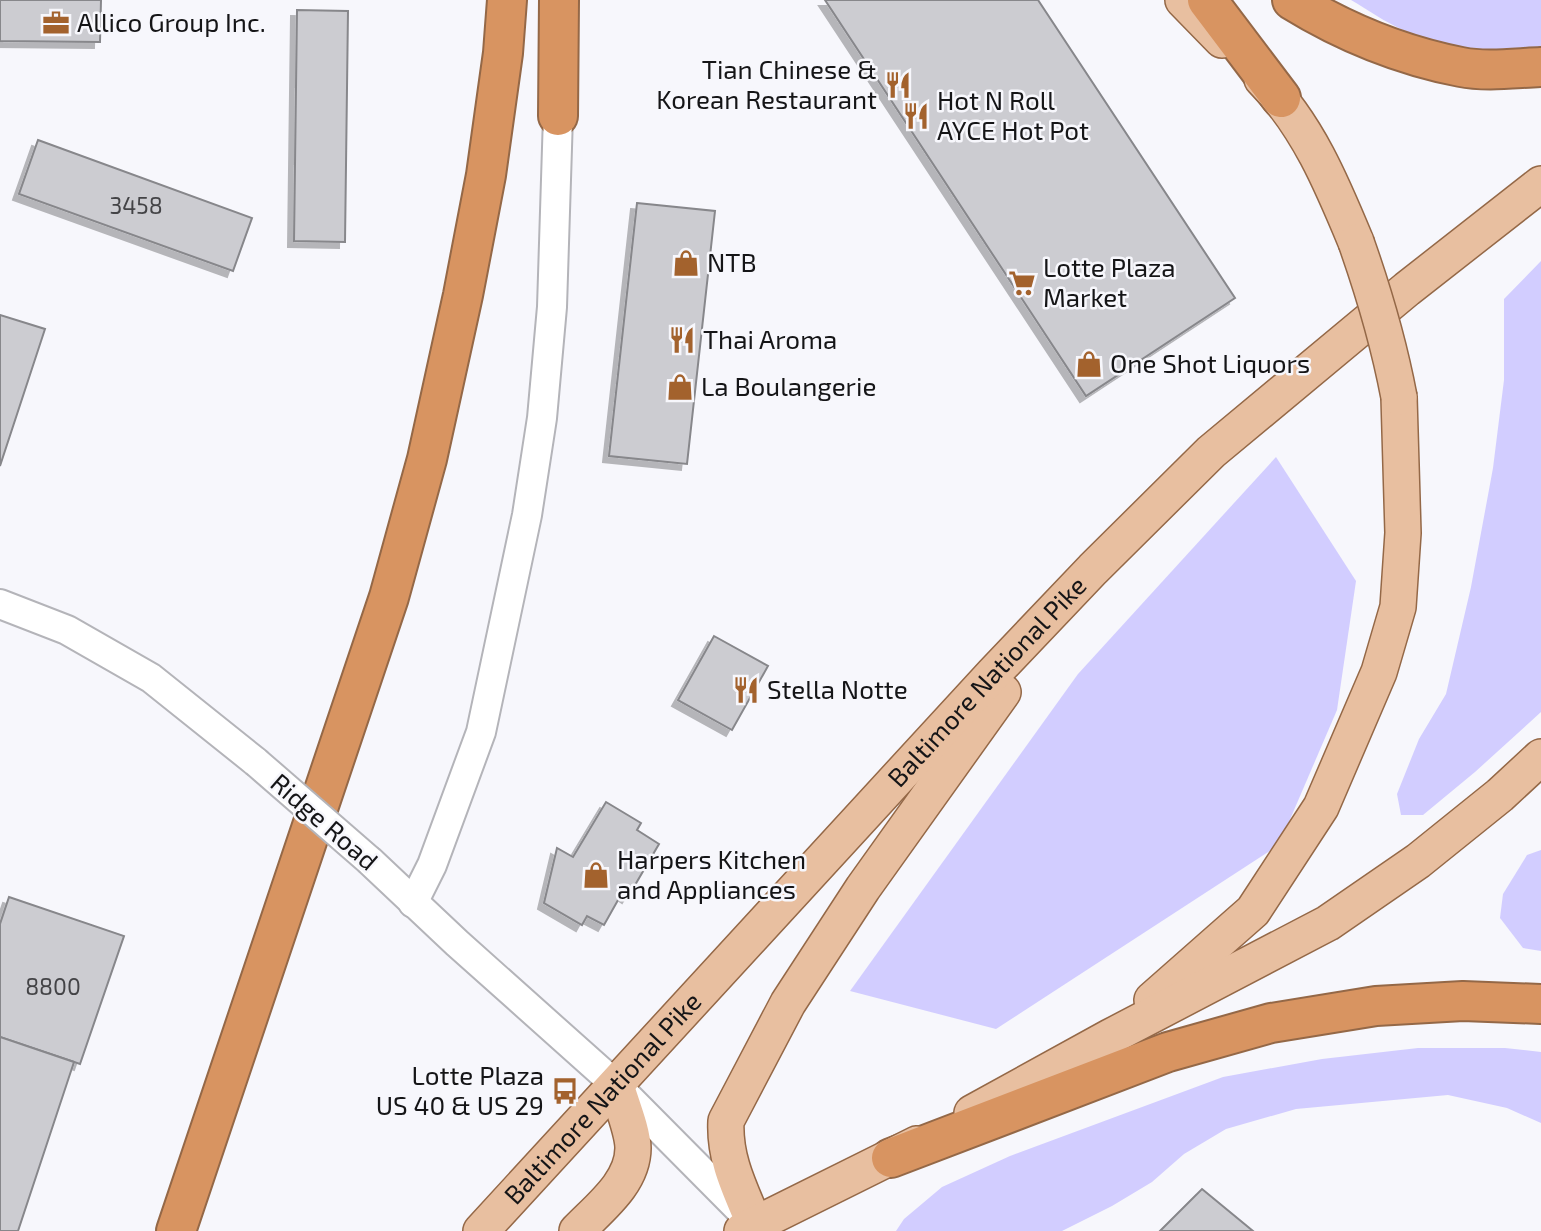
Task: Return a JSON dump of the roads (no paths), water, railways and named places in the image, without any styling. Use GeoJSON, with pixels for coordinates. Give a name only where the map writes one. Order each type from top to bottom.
{"type":"FeatureCollection","features":[{"type":"Feature","properties":{"kind":"highway"},"geometry":{"type":"LineString","coordinates":[[176,1231],[389,597],[427,459],[486,175],[503,52],[507,0]]}},
{"type":"Feature","properties":{"kind":"highway"},"geometry":{"type":"LineString","coordinates":[[558,116],[559,0]]}},
{"type":"Feature","properties":{"kind":"highway"},"geometry":{"type":"LineString","coordinates":[[1207,0],[1281,98]]}},
{"type":"Feature","properties":{"kind":"highway"},"geometry":{"type":"LineString","coordinates":[[1292,0],[1326,21],[1374,43],[1426,58],[1463,67],[1541,67]]}},
{"type":"Feature","properties":{"kind":"highway"},"geometry":{"type":"LineString","coordinates":[[891,1158],[1168,1052],[1271,1023],[1376,1006],[1463,1001],[1541,1004]]}},
{"type":"Feature","properties":{"kind":"main road"},"geometry":{"type":"LineString","coordinates":[[1110,1037],[1254,911],[1321,807],[1379,672],[1398,607],[1403,533],[1399,397],[1390,351],[1356,242],[1326,170],[1281,98],[1182,0]]}},
{"type":"Feature","properties":{"kind":"main road","name":"Baltimore National Pike"},"geometry":{"type":"LineString","coordinates":[[481,1231],[993,674],[1093,569],[1212,452],[1407,289],[1541,184]]}},
{"type":"Feature","properties":{"kind":"main road"},"geometry":{"type":"LineString","coordinates":[[1093,569],[863,888],[788,1003],[726,1121],[725,1141],[729,1162],[753,1228],[891,1158],[1110,1037],[1328,923],[1418,861],[1500,795],[1541,757]]}},
{"type":"Feature","properties":{"kind":"main road"},"geometry":{"type":"LineString","coordinates":[[577,1231],[618,1188],[631,1169],[633,1146],[616,1085]]}},
{"type":"Feature","properties":{"kind":"street"},"geometry":{"type":"LineString","coordinates":[[413,902],[432,865],[481,732],[527,515],[542,418],[552,307],[558,116]]}},
{"type":"Feature","properties":{"kind":"street","name":"Ridge Road"},"geometry":{"type":"LineString","coordinates":[[0,604],[67,630],[151,678],[256,762],[370,861],[616,1085],[753,1228]]}},
{"type":"Feature","properties":{"kind":"place","name":"Allico Group Inc."},"geometry":{"type":"Point","coordinates":[56,23]}},
{"type":"Feature","properties":{"kind":"place","name":"Tian Chinese & Korean Restaurant"},"geometry":{"type":"Point","coordinates":[898,85]}},
{"type":"Feature","properties":{"kind":"place","name":"Hot N Roll AYCE Hot Pot"},"geometry":{"type":"Point","coordinates":[916,116]}},
{"type":"Feature","properties":{"kind":"place","name":"NTB"},"geometry":{"type":"Point","coordinates":[686,263]}},
{"type":"Feature","properties":{"kind":"place","name":"Lotte Plaza Market"},"geometry":{"type":"Point","coordinates":[1022,283]}},
{"type":"Feature","properties":{"kind":"place","name":"Thai Aroma"},"geometry":{"type":"Point","coordinates":[682,340]}},
{"type":"Feature","properties":{"kind":"place","name":"One Shot Liquors"},"geometry":{"type":"Point","coordinates":[1089,364]}},
{"type":"Feature","properties":{"kind":"place","name":"La Boulangerie"},"geometry":{"type":"Point","coordinates":[680,387]}},
{"type":"Feature","properties":{"kind":"place","name":"Stella Notte"},"geometry":{"type":"Point","coordinates":[746,690]}},
{"type":"Feature","properties":{"kind":"place","name":"Harpers Kitchen and Appliances"},"geometry":{"type":"Point","coordinates":[596,875]}},
{"type":"Feature","properties":{"kind":"place","name":"Lotte Plaza US 40 & US 29"},"geometry":{"type":"Point","coordinates":[565,1091]}}]}
